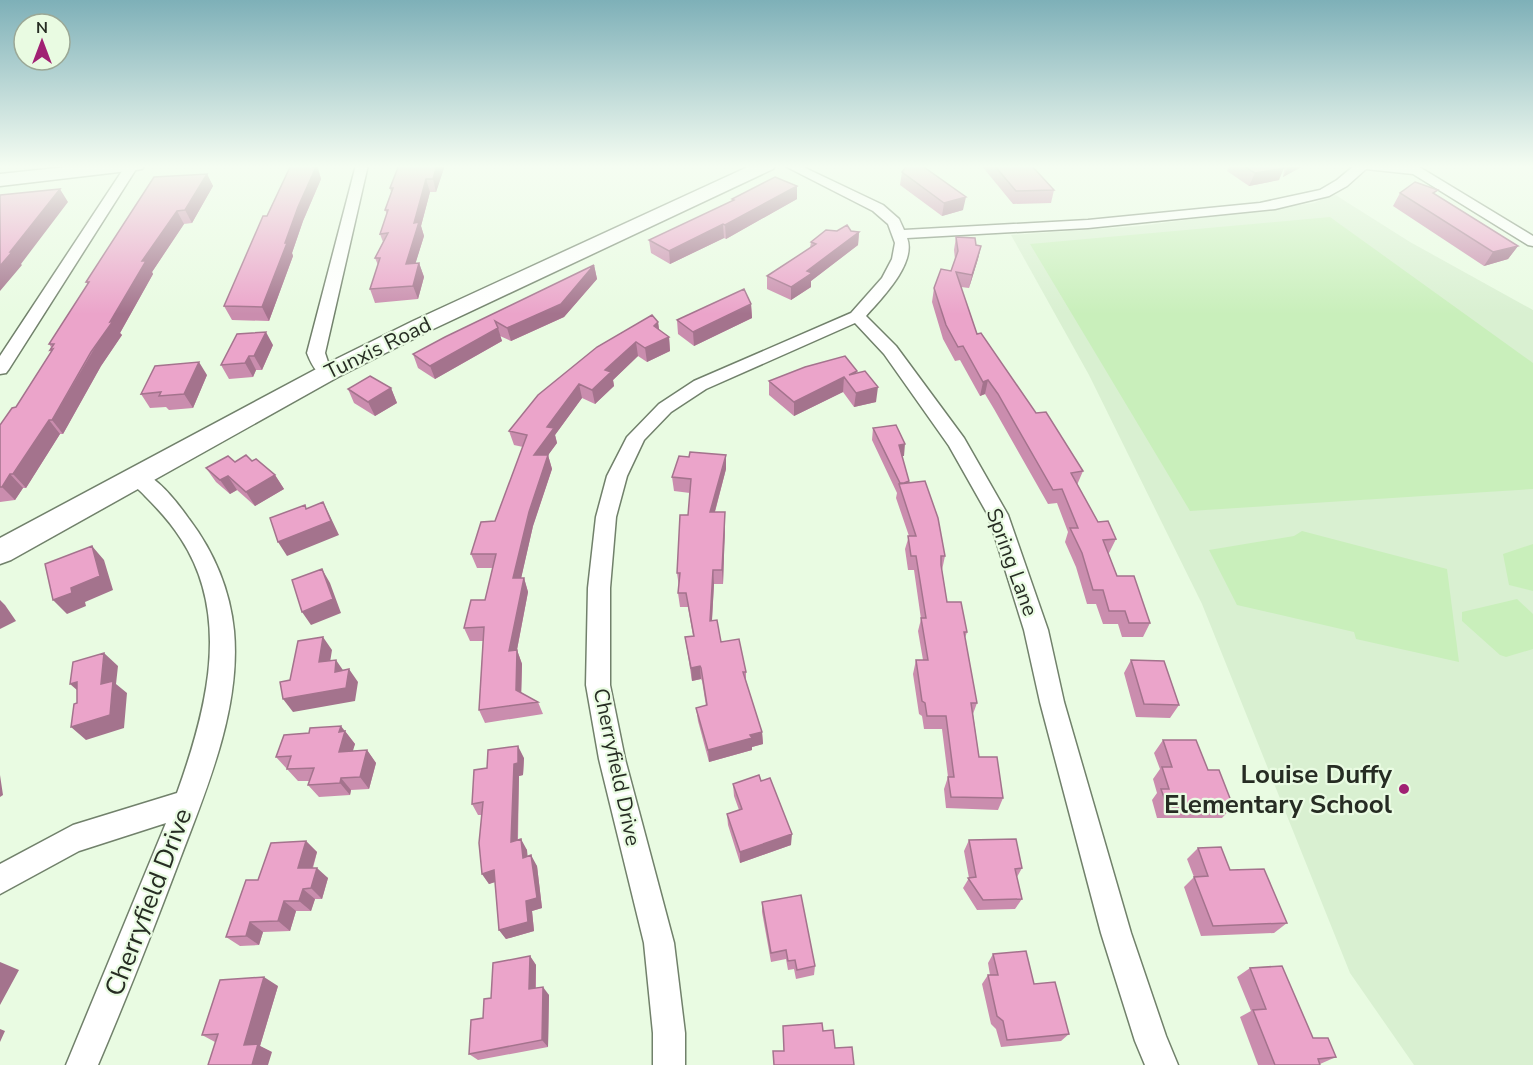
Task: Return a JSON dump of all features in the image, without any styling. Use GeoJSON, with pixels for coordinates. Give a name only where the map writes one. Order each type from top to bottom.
{"type":"FeatureCollection","features":[{"type":"Feature","properties":{"kind":"street"},"geometry":{"type":"LineString","coordinates":[[0,369],[101,215]]}},
{"type":"Feature","properties":{"kind":"street"},"geometry":{"type":"LineString","coordinates":[[329,372],[320,364],[316,353],[350,215]]}},
{"type":"Feature","properties":{"kind":"street","name":"Tunxis Road"},"geometry":{"type":"LineString","coordinates":[[0,552],[329,372],[421,326],[660,215]]}},
{"type":"Feature","properties":{"kind":"street"},"geometry":{"type":"LineString","coordinates":[[857,316],[889,280],[899,258],[903,243],[894,222],[886,215]]}},
{"type":"Feature","properties":{"kind":"street"},"geometry":{"type":"LineString","coordinates":[[900,234],[1131,221],[1184,215]]}},
{"type":"Feature","properties":{"kind":"street"},"geometry":{"type":"LineString","coordinates":[[1488,215],[1533,242]]}},
{"type":"Feature","properties":{"kind":"street","name":"Cherryfield Drive"},"geometry":{"type":"LineString","coordinates":[[669,1065],[669,1033],[659,943],[612,759],[598,685],[599,588],[606,518],[617,476],[636,437],[665,408],[700,385],[857,316]]}},
{"type":"Feature","properties":{"kind":"street","name":"Spring Lane"},"geometry":{"type":"LineString","coordinates":[[857,316],[890,350],[957,443],[998,515],[1036,630],[1052,702],[1116,933],[1151,1041],[1162,1065]]}},
{"type":"Feature","properties":{"kind":"street","name":"Cherryfield Drive"},"geometry":{"type":"LineString","coordinates":[[82,1065],[131,950],[188,803],[215,710],[223,662],[218,600],[203,555],[152,490],[136,477]]}},
{"type":"Feature","properties":{"kind":"street"},"geometry":{"type":"LineString","coordinates":[[0,880],[73,839],[188,803]]}},
{"type":"Feature","properties":{"kind":"shaded area","name":"Louise Duffy Elementary School"},"geometry":{"type":"Polygon","coordinates":[[[1225,215],[1367,215],[1410,242],[1533,310],[1533,1065],[1414,1065],[1350,973],[1202,604],[1089,375],[1011,235],[1140,226],[1225,215]]]}},
{"type":"Feature","properties":{"kind":"green space"},"geometry":{"type":"Polygon","coordinates":[[[1330,217],[1533,363],[1533,489],[1190,511],[1030,244],[1330,217]]]}},
{"type":"Feature","properties":{"kind":"green space"},"geometry":{"type":"Polygon","coordinates":[[[1302,531],[1447,569],[1459,662],[1356,639],[1354,632],[1237,605],[1209,550],[1294,536],[1302,531]]]}},
{"type":"Feature","properties":{"kind":"green space"},"geometry":{"type":"Polygon","coordinates":[[[1533,544],[1533,591],[1509,585],[1503,554],[1533,544]]]}},
{"type":"Feature","properties":{"kind":"green space"},"geometry":{"type":"Polygon","coordinates":[[[1517,599],[1533,614],[1533,649],[1506,657],[1500,655],[1462,621],[1462,612],[1517,599]]]}},
{"type":"Feature","properties":{"kind":"building"},"geometry":{"type":"Polygon","coordinates":[[[0,215],[40,215],[10,252],[12,252],[0,266],[0,215]]]}},
{"type":"Feature","properties":{"kind":"building"},"geometry":{"type":"Polygon","coordinates":[[[130,215],[174,215],[142,261],[146,261],[110,322],[113,321],[91,352],[52,420],[49,420],[13,474],[10,474],[0,487],[0,425],[12,408],[16,407],[53,349],[50,350],[54,344],[49,344],[89,282],[86,282],[130,215]]]}},
{"type":"Feature","properties":{"kind":"building"},"geometry":{"type":"Polygon","coordinates":[[[295,215],[285,243],[287,243],[262,307],[224,306],[263,216],[295,215]]]}},
{"type":"Feature","properties":{"kind":"building"},"geometry":{"type":"Polygon","coordinates":[[[386,215],[416,215],[414,223],[419,222],[406,264],[419,263],[413,286],[370,289],[380,258],[375,258],[388,233],[380,234],[386,215]]]}},
{"type":"Feature","properties":{"kind":"building"},"geometry":{"type":"Polygon","coordinates":[[[703,215],[744,215],[669,251],[649,240],[703,215]]]}},
{"type":"Feature","properties":{"kind":"building"},"geometry":{"type":"Polygon","coordinates":[[[1434,215],[1468,215],[1518,246],[1493,252],[1434,215]]]}},
{"type":"Feature","properties":{"kind":"building"},"geometry":{"type":"Polygon","coordinates":[[[847,225],[851,231],[859,232],[807,271],[812,273],[791,287],[767,276],[816,244],[811,242],[826,230],[837,231],[847,225]]]}},
{"type":"Feature","properties":{"kind":"building"},"geometry":{"type":"Polygon","coordinates":[[[956,237],[975,238],[976,245],[981,246],[972,275],[956,272],[977,334],[981,333],[1036,413],[1046,412],[1083,471],[1071,473],[1098,522],[1108,521],[1116,539],[1103,540],[1117,576],[1134,576],[1150,623],[1129,623],[1125,611],[1109,611],[1103,590],[1093,590],[1082,553],[1070,528],[1078,528],[1062,489],[1053,490],[998,394],[988,380],[983,382],[963,346],[958,347],[946,325],[934,288],[941,269],[951,271],[958,251],[956,237]]]}},
{"type":"Feature","properties":{"kind":"building"},"geometry":{"type":"Polygon","coordinates":[[[594,265],[561,304],[507,328],[495,321],[498,328],[430,366],[413,354],[445,337],[594,265]]]}},
{"type":"Feature","properties":{"kind":"building"},"geometry":{"type":"Polygon","coordinates":[[[744,289],[751,304],[693,332],[677,320],[744,289]]]}},
{"type":"Feature","properties":{"kind":"building"},"geometry":{"type":"Polygon","coordinates":[[[652,315],[658,322],[654,326],[669,337],[645,348],[636,342],[605,370],[611,372],[592,390],[579,384],[547,427],[554,428],[534,455],[548,455],[529,512],[513,578],[524,578],[509,651],[517,650],[516,690],[538,702],[479,710],[484,627],[464,628],[471,600],[485,600],[496,554],[471,554],[481,522],[495,521],[527,435],[509,431],[538,395],[597,347],[652,315]]]}},
{"type":"Feature","properties":{"kind":"building"},"geometry":{"type":"Polygon","coordinates":[[[266,332],[254,356],[249,356],[245,363],[221,365],[237,334],[266,332]]]}},
{"type":"Feature","properties":{"kind":"building"},"geometry":{"type":"Polygon","coordinates":[[[845,356],[857,371],[849,375],[865,371],[878,387],[856,393],[844,377],[794,402],[769,381],[805,367],[845,356]]]}},
{"type":"Feature","properties":{"kind":"building"},"geometry":{"type":"Polygon","coordinates":[[[199,362],[184,394],[159,396],[161,392],[141,394],[155,366],[199,362]]]}},
{"type":"Feature","properties":{"kind":"building"},"geometry":{"type":"Polygon","coordinates":[[[370,376],[391,388],[368,402],[348,389],[370,376]]]}},
{"type":"Feature","properties":{"kind":"building"},"geometry":{"type":"Polygon","coordinates":[[[896,425],[905,444],[899,445],[909,481],[904,483],[900,483],[873,428],[896,425]]]}},
{"type":"Feature","properties":{"kind":"building"},"geometry":{"type":"Polygon","coordinates":[[[690,452],[726,455],[710,512],[725,512],[722,570],[713,570],[710,621],[717,620],[721,642],[739,639],[746,672],[743,672],[762,732],[750,735],[752,738],[708,750],[696,708],[707,705],[701,668],[700,666],[691,668],[685,637],[694,636],[686,593],[678,593],[680,515],[688,515],[691,479],[672,477],[679,456],[689,457],[690,452]]]}},
{"type":"Feature","properties":{"kind":"building"},"geometry":{"type":"Polygon","coordinates":[[[246,455],[252,461],[256,459],[275,475],[246,492],[228,476],[220,480],[206,468],[228,456],[235,462],[246,455]]]}},
{"type":"Feature","properties":{"kind":"building"},"geometry":{"type":"Polygon","coordinates":[[[925,481],[938,518],[945,556],[941,556],[941,565],[947,602],[961,602],[967,632],[964,632],[977,703],[971,703],[979,757],[997,757],[1003,798],[951,797],[948,777],[954,777],[946,716],[927,716],[925,703],[922,701],[916,660],[928,660],[921,618],[926,618],[916,556],[911,556],[908,536],[916,536],[899,484],[925,481]]]}},
{"type":"Feature","properties":{"kind":"building"},"geometry":{"type":"Polygon","coordinates":[[[323,502],[331,521],[278,542],[270,518],[305,505],[306,509],[323,502]]]}},
{"type":"Feature","properties":{"kind":"building"},"geometry":{"type":"Polygon","coordinates":[[[92,546],[100,576],[71,588],[72,593],[53,600],[45,564],[92,546]]]}},
{"type":"Feature","properties":{"kind":"building"},"geometry":{"type":"Polygon","coordinates":[[[322,569],[333,599],[302,612],[292,580],[322,569]]]}},
{"type":"Feature","properties":{"kind":"building"},"geometry":{"type":"Polygon","coordinates":[[[323,637],[319,662],[336,660],[335,672],[349,669],[346,688],[283,699],[280,682],[290,680],[298,641],[323,637]]]}},
{"type":"Feature","properties":{"kind":"building"},"geometry":{"type":"Polygon","coordinates":[[[104,653],[101,684],[113,681],[110,715],[71,727],[74,704],[77,703],[77,682],[70,684],[73,662],[104,653]]]}},
{"type":"Feature","properties":{"kind":"building"},"geometry":{"type":"Polygon","coordinates":[[[1131,660],[1164,661],[1179,705],[1144,704],[1131,660]]]}},
{"type":"Feature","properties":{"kind":"building"},"geometry":{"type":"Polygon","coordinates":[[[341,726],[339,732],[345,731],[339,752],[367,750],[360,777],[341,778],[340,783],[308,785],[314,768],[287,769],[291,756],[276,757],[284,735],[309,733],[310,728],[341,726]]]}},
{"type":"Feature","properties":{"kind":"building"},"geometry":{"type":"Polygon","coordinates":[[[1163,740],[1196,740],[1208,770],[1219,770],[1233,806],[1167,806],[1161,789],[1169,789],[1162,767],[1172,767],[1163,740]]]}},
{"type":"Feature","properties":{"kind":"building"},"geometry":{"type":"Polygon","coordinates":[[[518,746],[518,763],[514,764],[511,842],[521,839],[523,858],[531,855],[537,898],[526,901],[528,922],[499,930],[494,870],[482,874],[479,843],[483,802],[472,804],[474,770],[487,768],[488,750],[518,746]]]}},
{"type":"Feature","properties":{"kind":"building"},"geometry":{"type":"Polygon","coordinates":[[[759,775],[761,781],[770,778],[792,834],[740,852],[727,814],[742,809],[733,784],[759,775]]]}},
{"type":"Feature","properties":{"kind":"building"},"geometry":{"type":"Polygon","coordinates":[[[1016,839],[1022,868],[1015,869],[1022,899],[983,900],[968,878],[976,877],[969,840],[1016,839]]]}},
{"type":"Feature","properties":{"kind":"building"},"geometry":{"type":"Polygon","coordinates":[[[306,841],[298,868],[317,868],[311,888],[303,889],[299,901],[284,901],[278,921],[250,922],[246,936],[226,937],[246,880],[258,880],[271,843],[306,841]]]}},
{"type":"Feature","properties":{"kind":"building"},"geometry":{"type":"Polygon","coordinates":[[[1221,847],[1230,870],[1264,869],[1287,923],[1213,926],[1194,877],[1208,876],[1198,848],[1221,847]]]}},
{"type":"Feature","properties":{"kind":"building"},"geometry":{"type":"Polygon","coordinates":[[[801,895],[815,966],[797,970],[795,960],[788,961],[786,950],[771,953],[762,902],[801,895]]]}},
{"type":"Feature","properties":{"kind":"building"},"geometry":{"type":"Polygon","coordinates":[[[1026,951],[1034,984],[1055,982],[1069,1034],[1007,1040],[1003,1021],[997,1016],[988,975],[998,975],[993,954],[1026,951]]]}},
{"type":"Feature","properties":{"kind":"building"},"geometry":{"type":"Polygon","coordinates":[[[530,956],[529,989],[543,987],[542,1040],[469,1054],[471,1020],[483,1018],[484,999],[491,998],[493,963],[530,956]]]}},
{"type":"Feature","properties":{"kind":"building"},"geometry":{"type":"Polygon","coordinates":[[[1282,966],[1313,1038],[1328,1038],[1336,1057],[1318,1059],[1320,1065],[1275,1065],[1253,1010],[1266,1009],[1250,968],[1282,966]]]}},
{"type":"Feature","properties":{"kind":"building"},"geometry":{"type":"Polygon","coordinates":[[[264,977],[244,1045],[258,1044],[252,1065],[208,1065],[218,1034],[202,1035],[220,980],[264,977]]]}},
{"type":"Feature","properties":{"kind":"building"},"geometry":{"type":"Polygon","coordinates":[[[822,1023],[823,1031],[833,1030],[835,1048],[852,1047],[854,1065],[774,1065],[773,1051],[784,1051],[783,1026],[822,1023]]]}},
{"type":"Feature","properties":{"kind":"place","name":"Louise Duffy Elementary School"},"geometry":{"type":"Point","coordinates":[1404,789]}}]}
